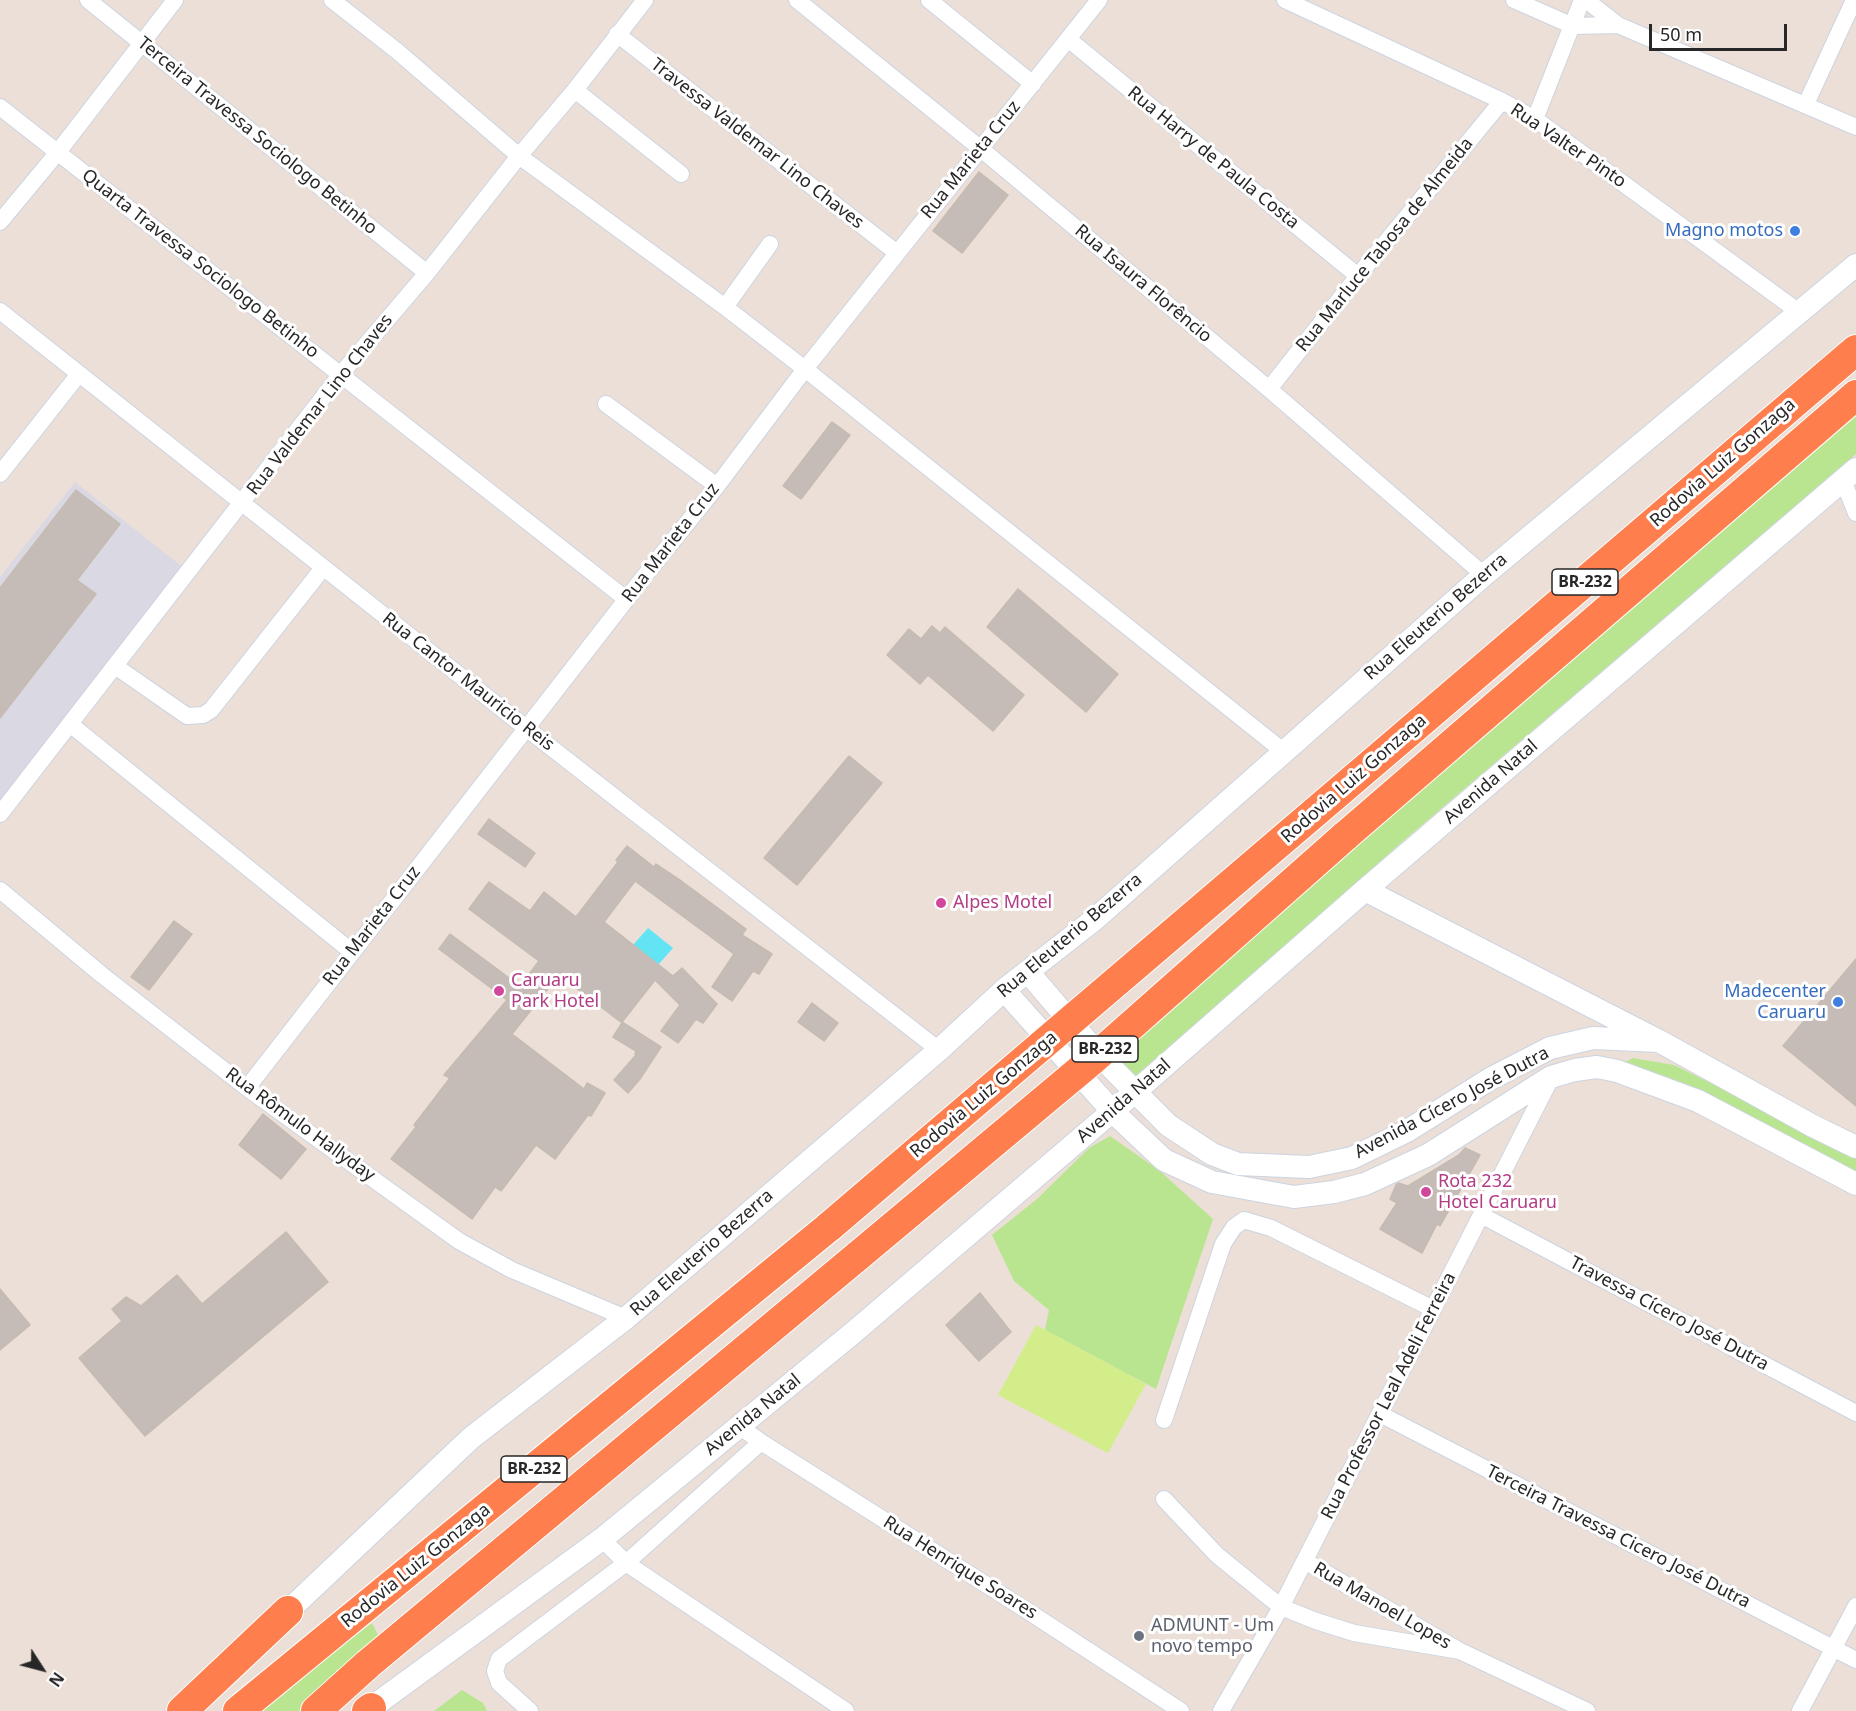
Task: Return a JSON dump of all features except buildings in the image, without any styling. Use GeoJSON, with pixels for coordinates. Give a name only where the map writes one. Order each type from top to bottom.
{"type":"FeatureCollection","features":[{"type":"Feature","properties":{"kind":"highway","name":"Rodovia Luiz Gonzaga"},"geometry":{"type":"LineString","coordinates":[[238,1711],[830,1226],[1856,350]]}},
{"type":"Feature","properties":{"kind":"highway","name":"Rodovia Luiz Gonzaga"},"geometry":{"type":"LineString","coordinates":[[316,1711],[368,1664],[1091,1061],[1344,837],[1856,395]]}},
{"type":"Feature","properties":{"kind":"highway"},"geometry":{"type":"LineString","coordinates":[[182,1711],[288,1611]]}},
{"type":"Feature","properties":{"kind":"street","name":"Terceira Travessa Sociologo Betinho"},"geometry":{"type":"LineString","coordinates":[[88,0],[427,273]]}},
{"type":"Feature","properties":{"kind":"street"},"geometry":{"type":"LineString","coordinates":[[0,222],[58,152],[175,0]]}},
{"type":"Feature","properties":{"kind":"street"},"geometry":{"type":"LineString","coordinates":[[332,0],[397,51],[519,156],[725,307],[805,369],[1283,751]]}},
{"type":"Feature","properties":{"kind":"street","name":"Rua Valdemar Lino Chaves"},"geometry":{"type":"LineString","coordinates":[[0,814],[341,374],[427,273],[645,0]]}},
{"type":"Feature","properties":{"kind":"street","name":"Rua Isaura Florêncio"},"geometry":{"type":"LineString","coordinates":[[797,0],[981,149],[1269,389],[1484,575]]}},
{"type":"Feature","properties":{"kind":"street"},"geometry":{"type":"LineString","coordinates":[[929,0],[1033,84]]}},
{"type":"Feature","properties":{"kind":"street","name":"Rua Marieta Cruz"},"geometry":{"type":"LineString","coordinates":[[247,1088],[626,599],[717,486],[805,369],[1099,0]]}},
{"type":"Feature","properties":{"kind":"street","name":"Rua Valter Pinto"},"geometry":{"type":"LineString","coordinates":[[1285,0],[1502,101],[1535,119],[1799,312]]}},
{"type":"Feature","properties":{"kind":"street"},"geometry":{"type":"LineString","coordinates":[[1514,0],[1572,26],[1618,25]]}},
{"type":"Feature","properties":{"kind":"street"},"geometry":{"type":"LineString","coordinates":[[1535,119],[1584,0],[1618,25],[1856,127]]}},
{"type":"Feature","properties":{"kind":"street"},"geometry":{"type":"LineString","coordinates":[[1806,104],[1854,0]]}},
{"type":"Feature","properties":{"kind":"street","name":"Travessa Valdemar Lino Chaves"},"geometry":{"type":"LineString","coordinates":[[617,34],[897,253]]}},
{"type":"Feature","properties":{"kind":"street","name":"Rua Harry de Paula Costa"},"geometry":{"type":"LineString","coordinates":[[1068,39],[1358,276]]}},
{"type":"Feature","properties":{"kind":"street"},"geometry":{"type":"LineString","coordinates":[[575,90],[681,174]]}},
{"type":"Feature","properties":{"kind":"street","name":"Rua Marluce Tabosa de Almeida"},"geometry":{"type":"LineString","coordinates":[[1269,389],[1358,276],[1502,101]]}},
{"type":"Feature","properties":{"kind":"street","name":"Quarta Travessa Sociologo Betinho"},"geometry":{"type":"LineString","coordinates":[[0,107],[626,599]]}},
{"type":"Feature","properties":{"kind":"street"},"geometry":{"type":"LineString","coordinates":[[725,307],[770,244]]}},
{"type":"Feature","properties":{"kind":"street","name":"Rua Eleuterio Bezerra"},"geometry":{"type":"LineString","coordinates":[[288,1611],[471,1438],[626,1318],[939,1050],[1004,990],[1095,919],[1484,575],[1856,265]]}},
{"type":"Feature","properties":{"kind":"street","name":"Rua Cantor Mauricio Reis"},"geometry":{"type":"LineString","coordinates":[[0,311],[526,728],[939,1050]]}},
{"type":"Feature","properties":{"kind":"street"},"geometry":{"type":"LineString","coordinates":[[0,474],[79,374]]}},
{"type":"Feature","properties":{"kind":"street"},"geometry":{"type":"LineString","coordinates":[[606,404],[717,486]]}},
{"type":"Feature","properties":{"kind":"street"},"geometry":{"type":"LineString","coordinates":[[1850,474],[1856,513]]}},
{"type":"Feature","properties":{"kind":"street","name":"Avenida Natal"},"geometry":{"type":"LineString","coordinates":[[369,1710],[602,1539],[854,1332],[1113,1112],[1365,890],[1850,474]]}},
{"type":"Feature","properties":{"kind":"street"},"geometry":{"type":"LineString","coordinates":[[115,666],[187,716],[203,715],[211,711],[323,568]]}},
{"type":"Feature","properties":{"kind":"street"},"geometry":{"type":"LineString","coordinates":[[70,724],[352,952]]}},
{"type":"Feature","properties":{"kind":"street","name":"Rua Rômulo Hallyday"},"geometry":{"type":"LineString","coordinates":[[0,890],[102,975],[247,1088],[459,1241],[512,1270],[626,1318]]}},
{"type":"Feature","properties":{"kind":"street"},"geometry":{"type":"LineString","coordinates":[[1365,890],[1659,1041]]}},
{"type":"Feature","properties":{"kind":"street","name":"Avenida Cícero José Dutra"},"geometry":{"type":"LineString","coordinates":[[1028,972],[1098,1054],[1168,1125],[1212,1154],[1238,1164],[1309,1167],[1352,1158],[1398,1135],[1490,1079],[1550,1048],[1593,1038],[1659,1041],[1813,1126],[1856,1147]]}},
{"type":"Feature","properties":{"kind":"street","name":"Avenida Cícero José Dutra"},"geometry":{"type":"LineString","coordinates":[[1004,990],[1113,1112],[1164,1160],[1212,1182],[1294,1197],[1334,1192],[1365,1184],[1428,1155],[1551,1077],[1597,1067],[1617,1071],[1698,1101],[1856,1184]]}},
{"type":"Feature","properties":{"kind":"street","name":"Rua Professor Leal Adeli Ferreira"},"geometry":{"type":"LineString","coordinates":[[1221,1711],[1281,1608],[1551,1077]]}},
{"type":"Feature","properties":{"kind":"street","name":"Travessa Cícero José Dutra"},"geometry":{"type":"LineString","coordinates":[[1481,1215],[1856,1413]]}},
{"type":"Feature","properties":{"kind":"street"},"geometry":{"type":"LineString","coordinates":[[1164,1420],[1222,1244],[1234,1227],[1244,1221],[1271,1228],[1433,1309]]}},
{"type":"Feature","properties":{"kind":"street","name":"Terceira Travessa Cicero José Dutra"},"geometry":{"type":"LineString","coordinates":[[1380,1414],[1856,1660]]}},
{"type":"Feature","properties":{"kind":"street","name":"Rua Henrique Soares"},"geometry":{"type":"LineString","coordinates":[[739,1426],[1182,1711]]}},
{"type":"Feature","properties":{"kind":"street"},"geometry":{"type":"LineString","coordinates":[[530,1711],[504,1689],[496,1678],[495,1671],[499,1659],[626,1563],[761,1442]]}},
{"type":"Feature","properties":{"kind":"street","name":"Rua Manoel Lopes"},"geometry":{"type":"LineString","coordinates":[[1164,1499],[1217,1555],[1281,1608],[1354,1633],[1460,1651]]}},
{"type":"Feature","properties":{"kind":"street"},"geometry":{"type":"LineString","coordinates":[[602,1539],[626,1563],[846,1711]]}},
{"type":"Feature","properties":{"kind":"street","name":"Rua Manoel Lopes"},"geometry":{"type":"LineString","coordinates":[[1305,1561],[1460,1651],[1587,1711]]}},
{"type":"Feature","properties":{"kind":"street"},"geometry":{"type":"LineString","coordinates":[[1800,1711],[1856,1606]]}},
{"type":"Feature","properties":{"kind":"shaded area"},"geometry":{"type":"Polygon","coordinates":[[[75,482],[185,569],[0,804],[0,577],[75,482]]]}},
{"type":"Feature","properties":{"kind":"green space"},"geometry":{"type":"Polygon","coordinates":[[[1856,409],[1856,454],[1395,848],[1137,1079],[1102,1046],[1856,409]]]}},
{"type":"Feature","properties":{"kind":"green space"},"geometry":{"type":"Polygon","coordinates":[[[1633,1058],[1674,1065],[1856,1155],[1856,1178],[1617,1066],[1633,1058]]]}},
{"type":"Feature","properties":{"kind":"green space"},"geometry":{"type":"Polygon","coordinates":[[[1110,1136],[1160,1171],[1213,1219],[1156,1389],[1045,1330],[1049,1310],[1014,1281],[992,1235],[1037,1199],[1089,1148],[1110,1136]]]}},
{"type":"Feature","properties":{"kind":"green space"},"geometry":{"type":"Polygon","coordinates":[[[1036,1325],[1146,1384],[1108,1453],[998,1395],[1036,1325]]]}},
{"type":"Feature","properties":{"kind":"green space"},"geometry":{"type":"Polygon","coordinates":[[[372,1623],[383,1645],[307,1711],[257,1711],[372,1623]]]}},
{"type":"Feature","properties":{"kind":"green space"},"geometry":{"type":"Polygon","coordinates":[[[462,1690],[483,1703],[487,1711],[434,1711],[462,1690]]]}},
{"type":"Feature","properties":{"kind":"water"},"geometry":{"type":"Polygon","coordinates":[[[648,928],[673,948],[658,965],[633,945],[648,928]]]}},
{"type":"Feature","properties":{"kind":"place","name":"Magno motos"},"geometry":{"type":"Point","coordinates":[1795,231]}},
{"type":"Feature","properties":{"kind":"place","name":"Alpes Motel"},"geometry":{"type":"Point","coordinates":[941,903]}},
{"type":"Feature","properties":{"kind":"place","name":"Caruaru Park Hotel"},"geometry":{"type":"Point","coordinates":[499,991]}},
{"type":"Feature","properties":{"kind":"place","name":"Madecenter Caruaru"},"geometry":{"type":"Point","coordinates":[1838,1002]}},
{"type":"Feature","properties":{"kind":"place","name":"Rota 232 Hotel Caruaru"},"geometry":{"type":"Point","coordinates":[1426,1192]}},
{"type":"Feature","properties":{"kind":"place","name":"ADMUNT - Um novo tempo"},"geometry":{"type":"Point","coordinates":[1139,1636]}}]}
